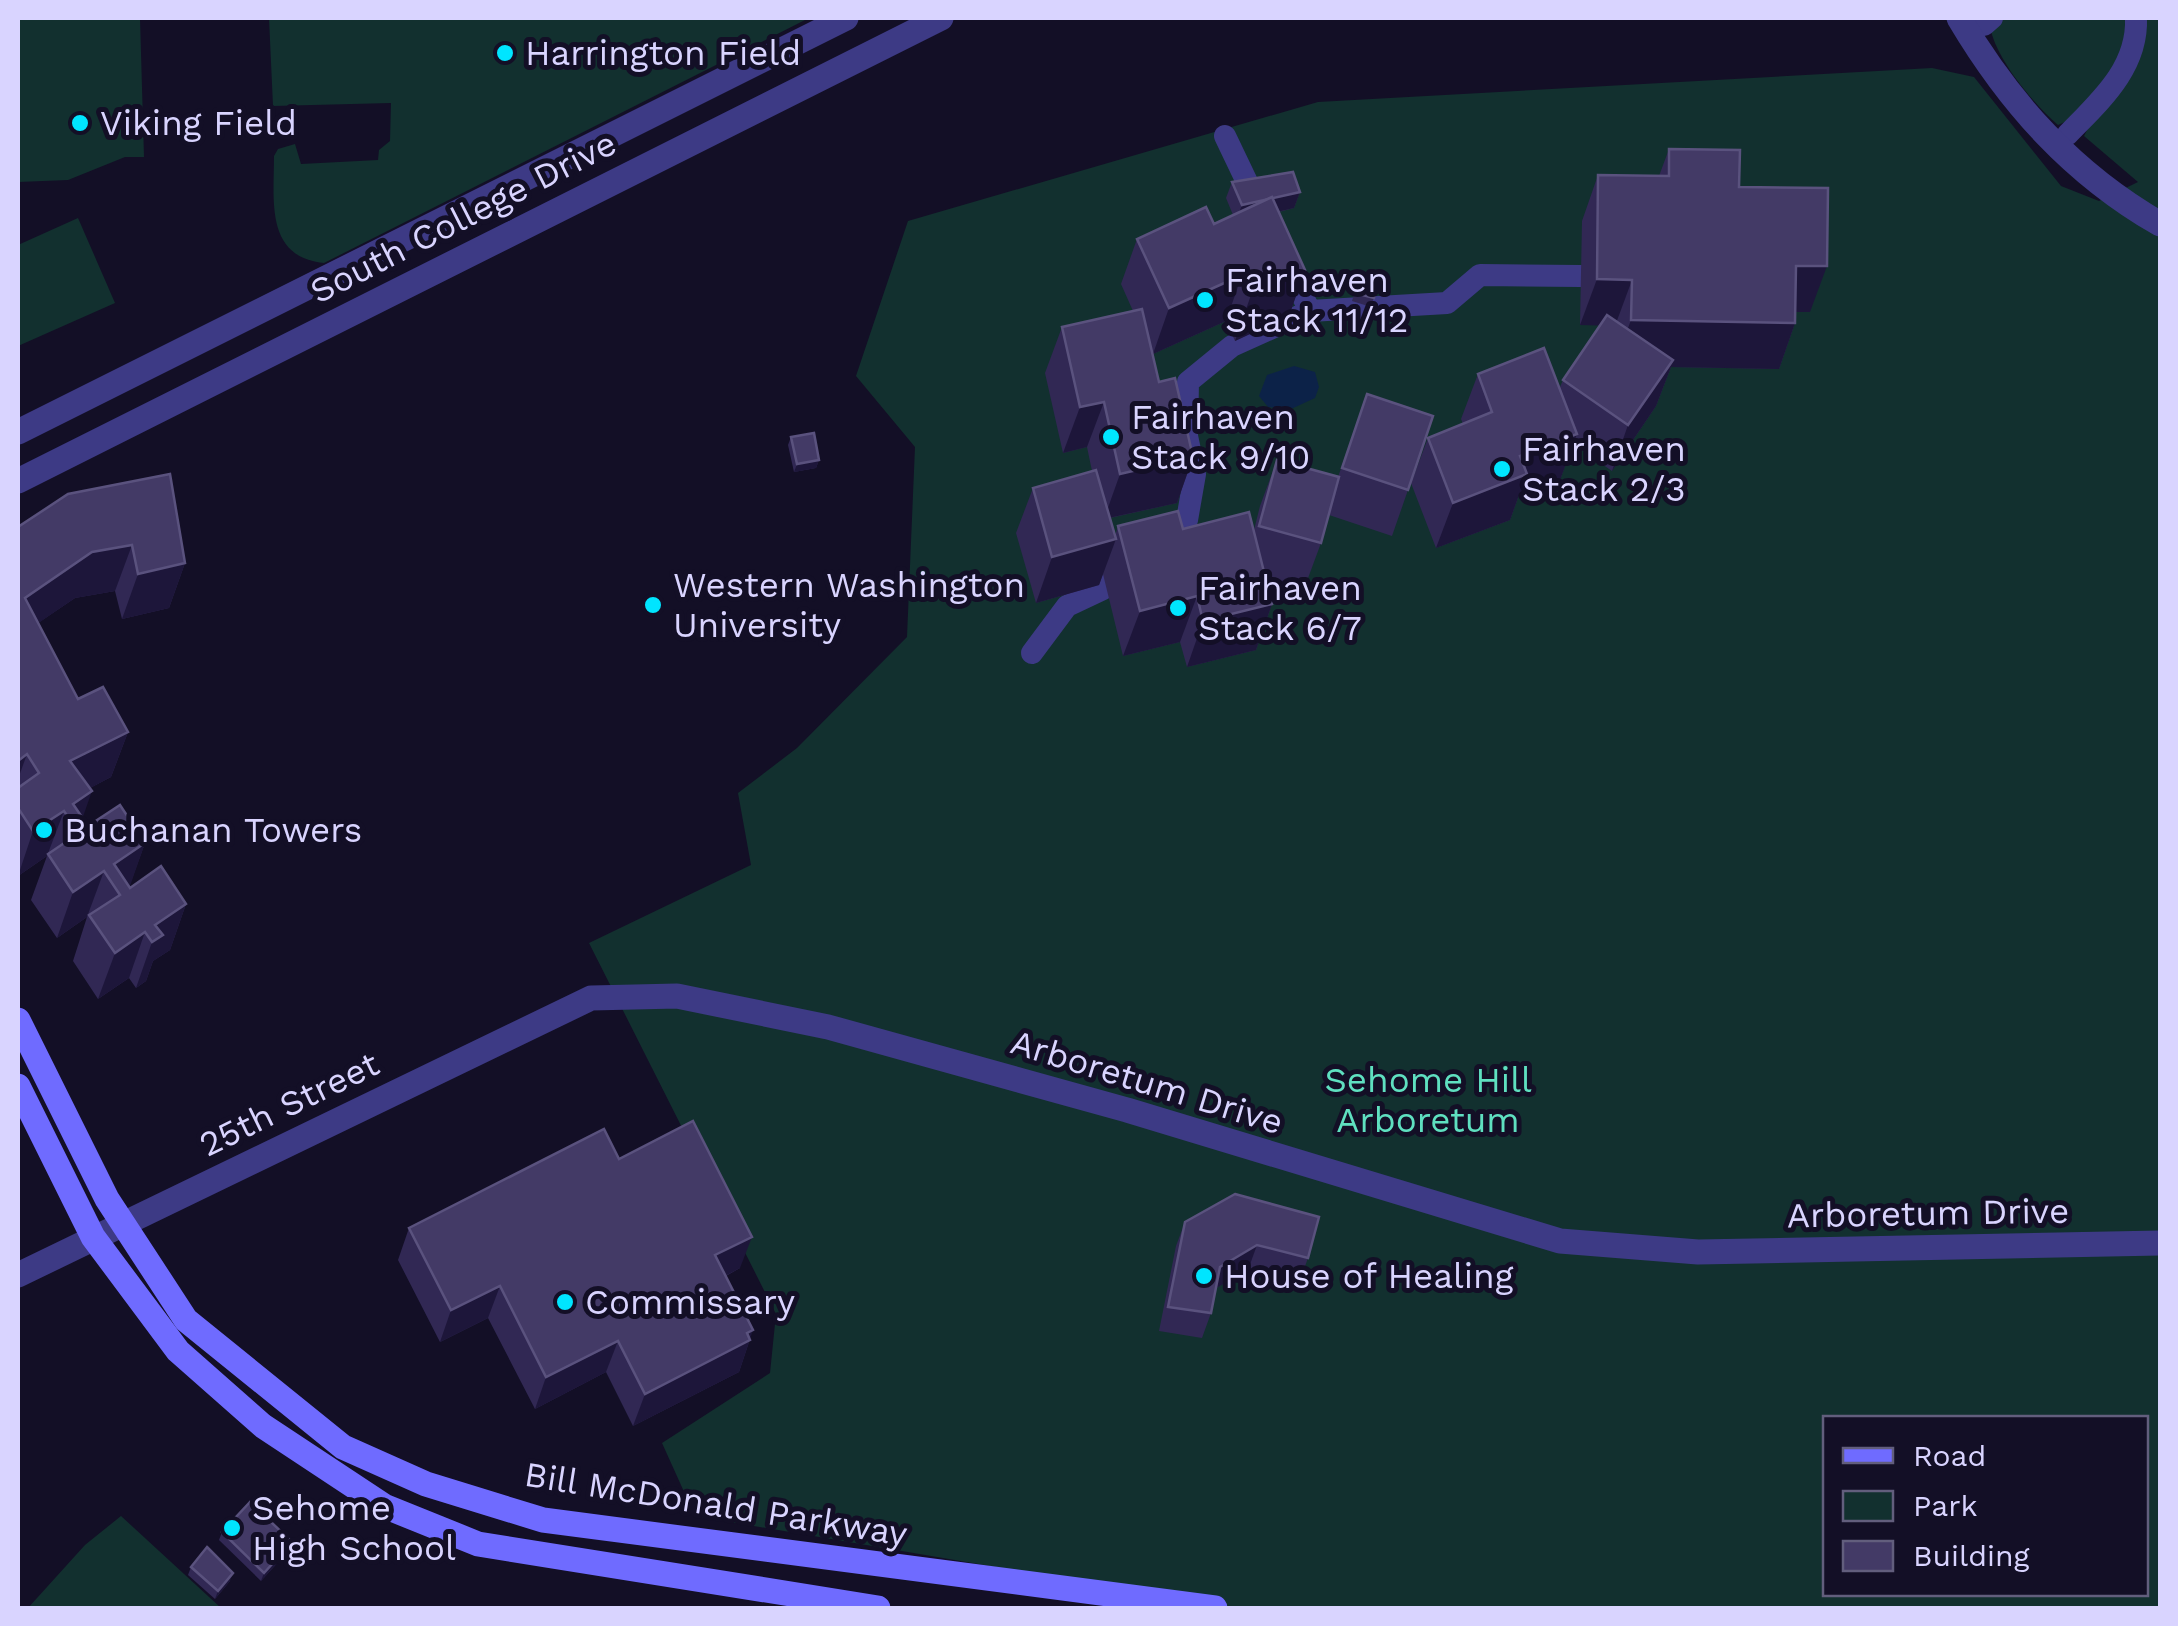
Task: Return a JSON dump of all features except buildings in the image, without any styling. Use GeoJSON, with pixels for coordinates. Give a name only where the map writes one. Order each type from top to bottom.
{"type":"FeatureCollection","features":[{"type":"Feature","properties":{"kind":"main road","name":"Bill McDonald Parkway"},"geometry":{"type":"LineString","coordinates":[[18,1020],[123,1223],[186,1320],[342,1447],[426,1484],[543,1520],[1214,1608]]}},
{"type":"Feature","properties":{"kind":"main road"},"geometry":{"type":"LineString","coordinates":[[18,1086],[94,1237],[178,1351],[264,1426],[384,1506],[478,1544],[878,1608]]}},
{"type":"Feature","properties":{"kind":"street","name":"South College Drive"},"geometry":{"type":"LineString","coordinates":[[18,432],[846,18]]}},
{"type":"Feature","properties":{"kind":"street","name":"South College Drive"},"geometry":{"type":"LineString","coordinates":[[18,481],[941,18]]}},
{"type":"Feature","properties":{"kind":"street"},"geometry":{"type":"LineString","coordinates":[[2068,134],[2125,68],[2134,45],[2136,18]]}},
{"type":"Feature","properties":{"kind":"street"},"geometry":{"type":"LineString","coordinates":[[1978,26],[2023,112],[2056,147],[2127,205],[2160,224]]}},
{"type":"Feature","properties":{"kind":"street"},"geometry":{"type":"LineString","coordinates":[[1225,136],[1310,311]]}},
{"type":"Feature","properties":{"kind":"street"},"geometry":{"type":"LineString","coordinates":[[1032,653],[1067,606],[1103,589],[1098,567],[1167,550],[1188,520],[1195,474],[1187,436],[1188,382],[1232,346],[1310,311],[1448,303],[1480,275],[1581,276]]}},
{"type":"Feature","properties":{"kind":"street","name":"Arboretum Drive"},"geometry":{"type":"LineString","coordinates":[[591,998],[677,996],[828,1027],[1128,1110],[1560,1241],[1698,1252],[2160,1243]]}},
{"type":"Feature","properties":{"kind":"street","name":"25th Street"},"geometry":{"type":"LineString","coordinates":[[18,1275],[591,998]]}},
{"type":"Feature","properties":{"kind":"green space","name":"Viking Field"},"geometry":{"type":"Polygon","coordinates":[[[18,18],[140,18],[144,157],[125,157],[68,180],[18,182],[18,18]]]}},
{"type":"Feature","properties":{"kind":"green space"},"geometry":{"type":"Polygon","coordinates":[[[269,18],[809,18],[324,263],[305,259],[282,238],[274,208],[274,156],[278,149],[295,144],[301,164],[378,160],[379,150],[390,141],[391,103],[273,106],[269,18]]]}},
{"type":"Feature","properties":{"kind":"green space"},"geometry":{"type":"Polygon","coordinates":[[[2002,18],[2130,18],[2123,49],[2097,95],[2058,125],[2028,94],[2001,56],[1991,31],[2002,18]]]}},
{"type":"Feature","properties":{"kind":"green space","name":"Sehome Hill Arboretum"},"geometry":{"type":"Polygon","coordinates":[[[2144,18],[2160,18],[2160,1608],[1239,1608],[695,1516],[662,1443],[770,1373],[776,1314],[589,943],[751,865],[738,793],[797,748],[907,637],[915,447],[856,376],[908,221],[1318,102],[1932,68],[1974,77],[2061,186],[2099,201],[2138,182],[2084,136],[2144,18]]]}},
{"type":"Feature","properties":{"kind":"green space"},"geometry":{"type":"Polygon","coordinates":[[[78,218],[115,303],[18,346],[18,245],[78,218]]]}},
{"type":"Feature","properties":{"kind":"green space"},"geometry":{"type":"Polygon","coordinates":[[[121,1516],[221,1608],[28,1608],[85,1545],[121,1516]]]}},
{"type":"Feature","properties":{"kind":"water"},"geometry":{"type":"Polygon","coordinates":[[[1294,366],[1315,372],[1319,387],[1315,398],[1291,409],[1268,407],[1259,396],[1267,375],[1294,366]]]}},
{"type":"Feature","properties":{"kind":"place","name":"Harrington Field"},"geometry":{"type":"Point","coordinates":[505,53]}},
{"type":"Feature","properties":{"kind":"place","name":"Viking Field"},"geometry":{"type":"Point","coordinates":[80,123]}},
{"type":"Feature","properties":{"kind":"place","name":"Fairhaven Stack 11/12"},"geometry":{"type":"Point","coordinates":[1205,300]}},
{"type":"Feature","properties":{"kind":"place","name":"Fairhaven Stack 9/10"},"geometry":{"type":"Point","coordinates":[1111,437]}},
{"type":"Feature","properties":{"kind":"place","name":"Fairhaven Stack 2/3"},"geometry":{"type":"Point","coordinates":[1502,469]}},
{"type":"Feature","properties":{"kind":"place","name":"Western Washington University"},"geometry":{"type":"Point","coordinates":[653,605]}},
{"type":"Feature","properties":{"kind":"place","name":"Fairhaven Stack 6/7"},"geometry":{"type":"Point","coordinates":[1178,608]}},
{"type":"Feature","properties":{"kind":"place","name":"Buchanan Towers"},"geometry":{"type":"Point","coordinates":[44,830]}},
{"type":"Feature","properties":{"kind":"place","name":"House of Healing"},"geometry":{"type":"Point","coordinates":[1204,1276]}},
{"type":"Feature","properties":{"kind":"place","name":"Commissary"},"geometry":{"type":"Point","coordinates":[565,1302]}},
{"type":"Feature","properties":{"kind":"place","name":"Sehome High School"},"geometry":{"type":"Point","coordinates":[232,1528]}}]}
